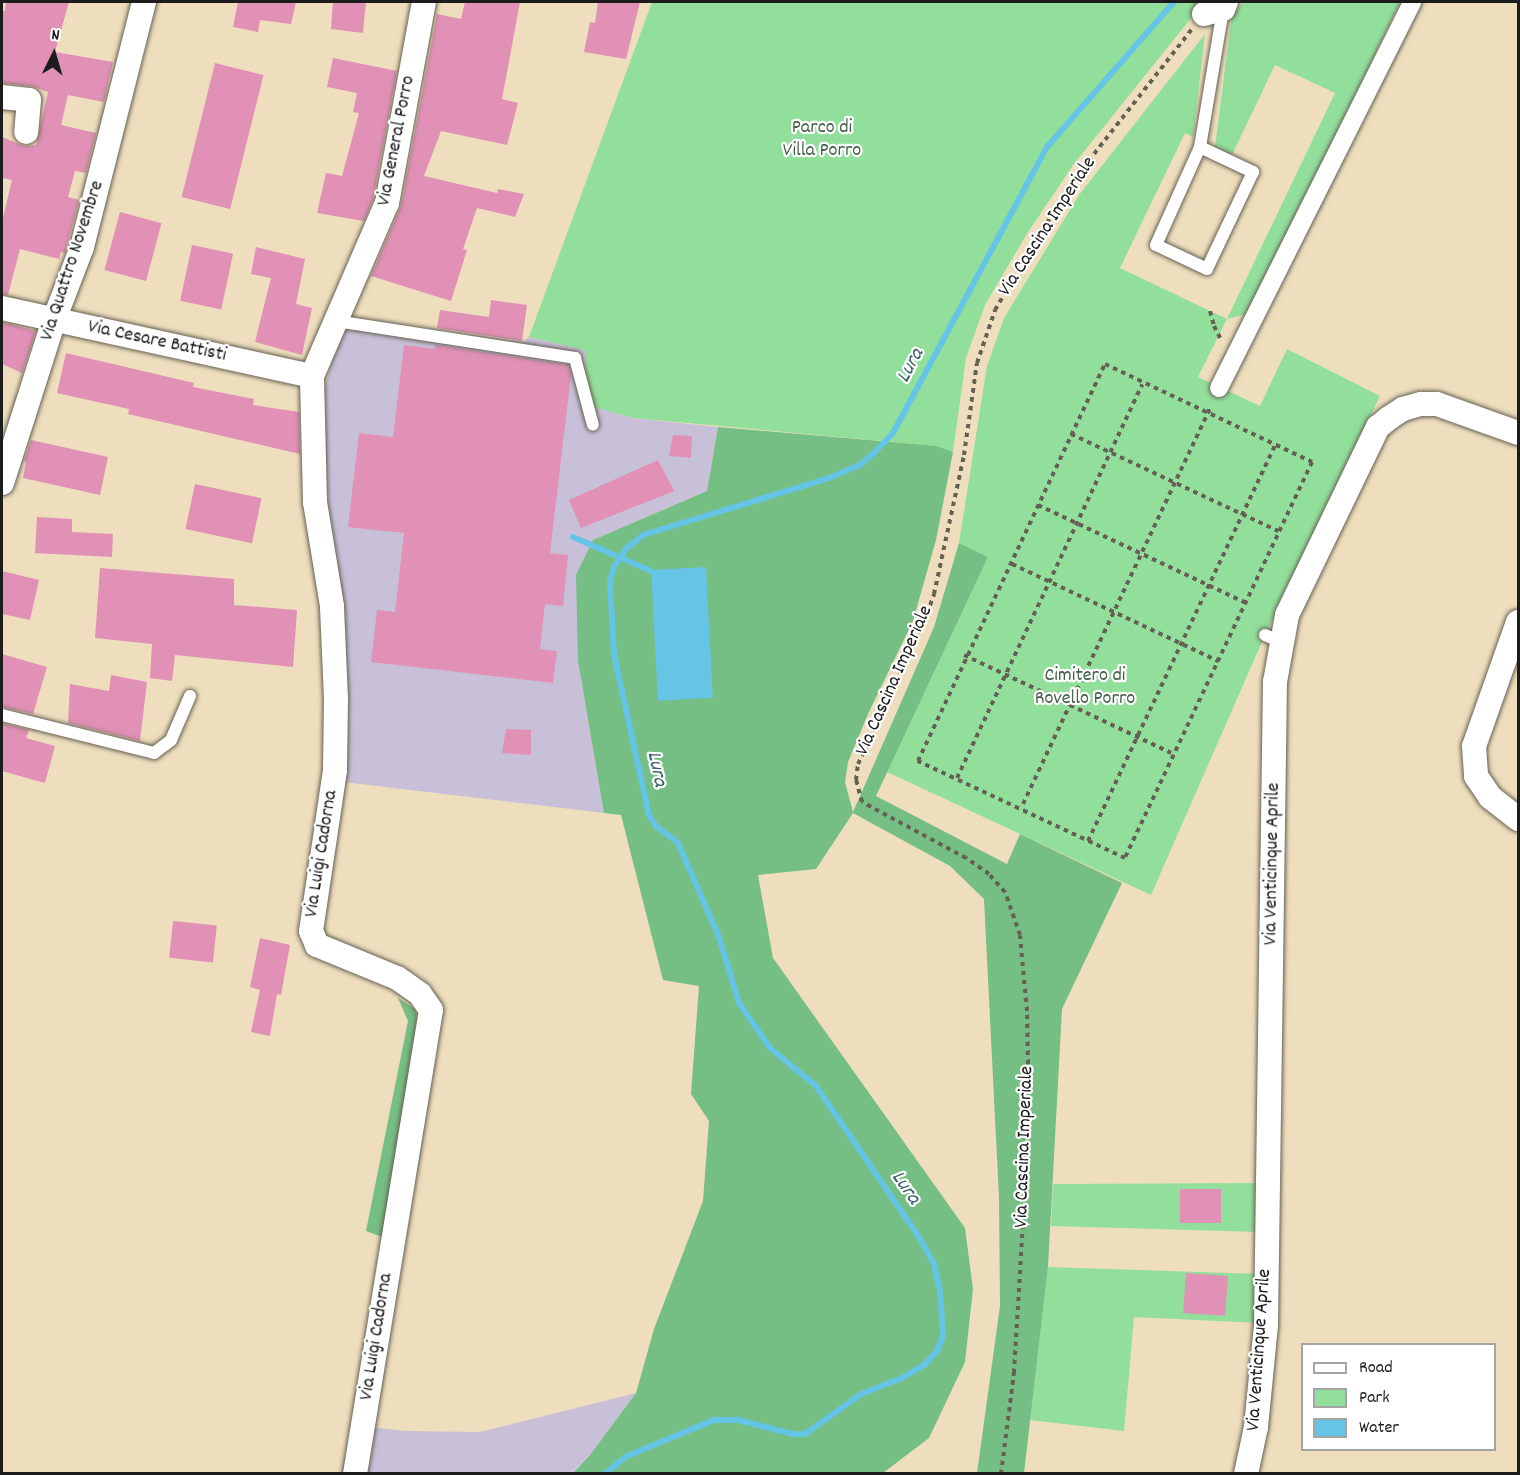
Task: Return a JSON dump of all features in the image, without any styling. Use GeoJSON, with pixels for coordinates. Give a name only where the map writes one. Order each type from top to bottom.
{"type":"FeatureCollection","features":[{"type":"Feature","properties":{"kind":"street","name":"Via Quattro Novembre"},"geometry":{"type":"LineString","coordinates":[[2,483],[54,320],[82,247],[144,2]]}},
{"type":"Feature","properties":{"kind":"street","name":"Via General Porro"},"geometry":{"type":"LineString","coordinates":[[312,376],[387,203],[424,2]]}},
{"type":"Feature","properties":{"kind":"street"},"geometry":{"type":"LineString","coordinates":[[1219,388],[1412,2]]}},
{"type":"Feature","properties":{"kind":"street"},"geometry":{"type":"LineString","coordinates":[[2,96],[29,100],[26,132]]}},
{"type":"Feature","properties":{"kind":"street","name":"Via Cesare Battisti"},"geometry":{"type":"LineString","coordinates":[[2,308],[312,376]]}},
{"type":"Feature","properties":{"kind":"street","name":"Via Luigi Cadorna"},"geometry":{"type":"LineString","coordinates":[[312,376],[315,502],[332,606],[336,699],[335,770],[310,931],[317,945],[397,978],[420,994],[431,1010],[355,1473]]}},
{"type":"Feature","properties":{"kind":"street","name":"Via Venticinque Aprile"},"geometry":{"type":"LineString","coordinates":[[1246,1473],[1256,1427],[1266,1325],[1274,639],[1378,427],[1403,409],[1421,404],[1437,404],[1518,433]]}},
{"type":"Feature","properties":{"kind":"street"},"geometry":{"type":"LineString","coordinates":[[1518,622],[1474,746],[1476,776],[1490,797],[1518,819]]}},
{"type":"Feature","properties":{"kind":"lane"},"geometry":{"type":"LineString","coordinates":[[1200,147],[1253,171],[1207,269],[1156,245],[1200,147],[1218,8]]}},
{"type":"Feature","properties":{"kind":"lane"},"geometry":{"type":"LineString","coordinates":[[336,321],[575,358],[593,425]]}},
{"type":"Feature","properties":{"kind":"lane"},"geometry":{"type":"LineString","coordinates":[[2,715],[154,753],[171,740],[190,696]]}},
{"type":"Feature","properties":{"kind":"path","name":"Via Cascina Imperiale"},"geometry":{"type":"LineString","coordinates":[[1001,1473],[1014,1373],[1028,1138],[1027,1011],[1020,935],[1005,892],[989,874],[966,858],[862,802],[856,780],[858,764],[924,622],[934,594],[964,455],[976,363],[995,310],[1037,238],[1083,168],[1218,8]]}},
{"type":"Feature","properties":{"kind":"path"},"geometry":{"type":"LineString","coordinates":[[1210,311],[1214,326],[1235,357]]}},
{"type":"Feature","properties":{"kind":"path"},"geometry":{"type":"LineString","coordinates":[[1105,364],[1312,462],[1125,858],[918,761],[965,656],[1071,434],[1105,364]]}},
{"type":"Feature","properties":{"kind":"path"},"geometry":{"type":"LineString","coordinates":[[957,778],[1142,384]]}},
{"type":"Feature","properties":{"kind":"path"},"geometry":{"type":"LineString","coordinates":[[1023,804],[1211,407]]}},
{"type":"Feature","properties":{"kind":"path"},"geometry":{"type":"LineString","coordinates":[[1071,434],[1278,531]]}},
{"type":"Feature","properties":{"kind":"path"},"geometry":{"type":"LineString","coordinates":[[1088,841],[1275,446]]}},
{"type":"Feature","properties":{"kind":"path"},"geometry":{"type":"LineString","coordinates":[[1038,505],[1244,602]]}},
{"type":"Feature","properties":{"kind":"path"},"geometry":{"type":"LineString","coordinates":[[1012,564],[1219,661]]}},
{"type":"Feature","properties":{"kind":"path"},"geometry":{"type":"LineString","coordinates":[[965,656],[1171,753]]}},
{"type":"Feature","properties":{"kind":"shaded area"},"geometry":{"type":"Polygon","coordinates":[[[343,318],[523,342],[529,337],[585,350],[587,404],[633,418],[718,427],[707,491],[593,540],[578,661],[604,813],[343,782],[328,517],[324,392],[343,318]]]}},
{"type":"Feature","properties":{"kind":"shaded area"},"geometry":{"type":"Polygon","coordinates":[[[636,1393],[590,1455],[572,1473],[341,1474],[352,1425],[406,1431],[480,1432],[636,1393]]]}},
{"type":"Feature","properties":{"kind":"green space","name":"Parco di Villa Porro"},"geometry":{"type":"Polygon","coordinates":[[[652,2],[1204,2],[1074,164],[1028,232],[985,305],[966,358],[953,452],[937,446],[633,418],[587,405],[585,350],[529,337],[652,2]]]}},
{"type":"Feature","properties":{"kind":"green space"},"geometry":{"type":"Polygon","coordinates":[[[1244,2],[1400,2],[1254,312],[1227,319],[1335,93],[1275,65],[1232,155],[1215,147],[1232,14],[1244,2]]]}},
{"type":"Feature","properties":{"kind":"green space","name":"Cimitero di Rovello Porro"},"geometry":{"type":"Polygon","coordinates":[[[1205,34],[1193,137],[1185,133],[1120,268],[1227,319],[1198,377],[1260,406],[1287,349],[1380,396],[1265,635],[1151,895],[887,772],[988,557],[959,543],[987,366],[1004,318],[1079,195],[1205,34]]]}},
{"type":"Feature","properties":{"kind":"green space"},"geometry":{"type":"Polygon","coordinates":[[[718,427],[937,446],[953,452],[936,540],[913,621],[868,714],[848,762],[845,782],[853,812],[934,627],[959,543],[988,557],[876,796],[1007,864],[1020,834],[1122,883],[1062,1009],[1048,1267],[1024,1473],[977,1473],[1000,1306],[999,1197],[984,899],[950,866],[853,813],[816,869],[758,875],[773,958],[965,1228],[973,1289],[965,1362],[929,1438],[883,1473],[572,1474],[590,1455],[636,1393],[654,1329],[703,1201],[709,1121],[691,1094],[699,986],[663,980],[621,815],[604,813],[578,661],[576,575],[593,540],[707,491],[718,427]]]}},
{"type":"Feature","properties":{"kind":"green space"},"geometry":{"type":"Polygon","coordinates":[[[398,998],[415,1009],[420,1029],[385,1238],[366,1231],[408,1021],[398,998]]]}},
{"type":"Feature","properties":{"kind":"green space"},"geometry":{"type":"Polygon","coordinates":[[[1262,1183],[1261,1232],[1051,1226],[1053,1184],[1262,1183]]]}},
{"type":"Feature","properties":{"kind":"green space"},"geometry":{"type":"Polygon","coordinates":[[[1048,1267],[1260,1274],[1259,1323],[1134,1317],[1124,1431],[1030,1420],[1048,1267]]]}},
{"type":"Feature","properties":{"kind":"water"},"geometry":{"type":"Polygon","coordinates":[[[706,567],[713,698],[658,701],[651,570],[706,567]]]}},
{"type":"Feature","properties":{"kind":"building"},"geometry":{"type":"Polygon","coordinates":[[[6,2],[69,2],[55,52],[113,62],[104,102],[68,95],[61,125],[96,133],[86,173],[75,171],[68,197],[79,200],[65,253],[61,252],[59,259],[20,249],[8,295],[2,294],[2,222],[12,180],[2,178],[2,137],[24,146],[36,145],[48,92],[31,86],[2,83],[2,11],[5,11],[6,2]]]}},
{"type":"Feature","properties":{"kind":"building"},"geometry":{"type":"Polygon","coordinates":[[[238,2],[296,2],[291,24],[260,20],[258,32],[233,27],[238,2]]]}},
{"type":"Feature","properties":{"kind":"building"},"geometry":{"type":"Polygon","coordinates":[[[333,2],[366,2],[363,33],[331,29],[333,2]]]}},
{"type":"Feature","properties":{"kind":"building"},"geometry":{"type":"Polygon","coordinates":[[[465,2],[520,2],[502,99],[518,103],[507,145],[441,131],[424,176],[497,193],[498,189],[524,194],[515,217],[477,208],[463,249],[467,250],[451,301],[371,276],[401,206],[437,14],[461,19],[465,2]]]}},
{"type":"Feature","properties":{"kind":"building"},"geometry":{"type":"Polygon","coordinates":[[[598,2],[640,2],[626,59],[584,52],[590,22],[595,23],[598,2]]]}},
{"type":"Feature","properties":{"kind":"building"},"geometry":{"type":"Polygon","coordinates":[[[333,58],[397,71],[373,199],[364,221],[317,213],[326,173],[342,176],[359,113],[353,112],[357,93],[327,87],[333,58]]]}},
{"type":"Feature","properties":{"kind":"building"},"geometry":{"type":"Polygon","coordinates":[[[215,63],[264,75],[230,209],[182,197],[215,63]]]}},
{"type":"Feature","properties":{"kind":"building"},"geometry":{"type":"Polygon","coordinates":[[[120,212],[162,223],[146,281],[104,270],[120,212]]]}},
{"type":"Feature","properties":{"kind":"building"},"geometry":{"type":"Polygon","coordinates":[[[192,245],[233,254],[221,309],[180,301],[192,245]]]}},
{"type":"Feature","properties":{"kind":"building"},"geometry":{"type":"Polygon","coordinates":[[[256,247],[305,259],[296,304],[312,308],[302,355],[255,342],[271,278],[251,274],[256,247]]]}},
{"type":"Feature","properties":{"kind":"building"},"geometry":{"type":"Polygon","coordinates":[[[491,300],[527,305],[522,341],[437,328],[440,310],[489,317],[491,300]]]}},
{"type":"Feature","properties":{"kind":"building"},"geometry":{"type":"Polygon","coordinates":[[[2,322],[36,331],[22,373],[2,364],[2,322]]]}},
{"type":"Feature","properties":{"kind":"building"},"geometry":{"type":"Polygon","coordinates":[[[404,345],[435,349],[435,345],[568,365],[571,375],[550,553],[568,555],[563,606],[545,604],[540,649],[557,651],[553,683],[371,662],[377,610],[395,612],[404,533],[348,527],[359,433],[393,437],[404,345]]]}},
{"type":"Feature","properties":{"kind":"building"},"geometry":{"type":"Polygon","coordinates":[[[66,353],[194,383],[193,387],[254,399],[253,405],[299,412],[300,454],[128,414],[129,409],[57,393],[66,353]]]}},
{"type":"Feature","properties":{"kind":"building"},"geometry":{"type":"Polygon","coordinates":[[[673,435],[692,436],[691,458],[669,456],[673,435]]]}},
{"type":"Feature","properties":{"kind":"building"},"geometry":{"type":"Polygon","coordinates":[[[31,440],[108,457],[100,495],[23,478],[26,462],[24,461],[31,440]]]}},
{"type":"Feature","properties":{"kind":"building"},"geometry":{"type":"Polygon","coordinates":[[[658,460],[674,491],[581,528],[569,500],[658,460]]]}},
{"type":"Feature","properties":{"kind":"building"},"geometry":{"type":"Polygon","coordinates":[[[195,484],[262,498],[252,543],[185,529],[195,484]]]}},
{"type":"Feature","properties":{"kind":"building"},"geometry":{"type":"Polygon","coordinates":[[[37,517],[72,519],[72,532],[113,534],[112,557],[35,553],[37,517]]]}},
{"type":"Feature","properties":{"kind":"building"},"geometry":{"type":"Polygon","coordinates":[[[100,568],[234,579],[234,605],[297,610],[293,667],[175,655],[172,681],[150,678],[152,644],[95,638],[100,568]]]}},
{"type":"Feature","properties":{"kind":"building"},"geometry":{"type":"Polygon","coordinates":[[[2,571],[39,580],[30,620],[2,614],[2,571]]]}},
{"type":"Feature","properties":{"kind":"building"},"geometry":{"type":"Polygon","coordinates":[[[2,654],[47,667],[33,714],[2,707],[2,654]]]}},
{"type":"Feature","properties":{"kind":"building"},"geometry":{"type":"Polygon","coordinates":[[[111,675],[147,682],[140,741],[68,723],[70,684],[109,691],[111,675]]]}},
{"type":"Feature","properties":{"kind":"building"},"geometry":{"type":"Polygon","coordinates":[[[2,723],[29,730],[26,738],[55,746],[45,783],[2,771],[2,723]]]}},
{"type":"Feature","properties":{"kind":"building"},"geometry":{"type":"Polygon","coordinates":[[[506,729],[531,730],[531,755],[502,753],[506,729]]]}},
{"type":"Feature","properties":{"kind":"building"},"geometry":{"type":"Polygon","coordinates":[[[173,921],[217,926],[213,962],[169,958],[173,921]]]}},
{"type":"Feature","properties":{"kind":"building"},"geometry":{"type":"Polygon","coordinates":[[[260,938],[290,945],[281,995],[277,994],[270,1036],[251,1032],[260,990],[250,987],[260,938]]]}},
{"type":"Feature","properties":{"kind":"building"},"geometry":{"type":"Polygon","coordinates":[[[1180,1189],[1221,1189],[1221,1223],[1180,1223],[1180,1189]]]}},
{"type":"Feature","properties":{"kind":"building"},"geometry":{"type":"Polygon","coordinates":[[[1186,1273],[1228,1276],[1225,1316],[1183,1313],[1186,1273]]]}},
{"type":"Feature","properties":{"kind":"waterway","name":"Lura"},"geometry":{"type":"LineString","coordinates":[[605,1474],[625,1457],[714,1420],[738,1420],[793,1434],[805,1434],[861,1394],[902,1378],[925,1364],[937,1351],[943,1335],[940,1290],[934,1264],[919,1237],[816,1086],[770,1048],[739,1003],[719,937],[678,843],[656,826],[649,815],[614,655],[610,581],[614,567],[627,548],[643,535],[829,478],[860,465],[877,450],[893,433],[1047,147],[1174,2]]}},
{"type":"Feature","properties":{"kind":"waterway"},"geometry":{"type":"LineString","coordinates":[[573,537],[651,571]]}}]}
